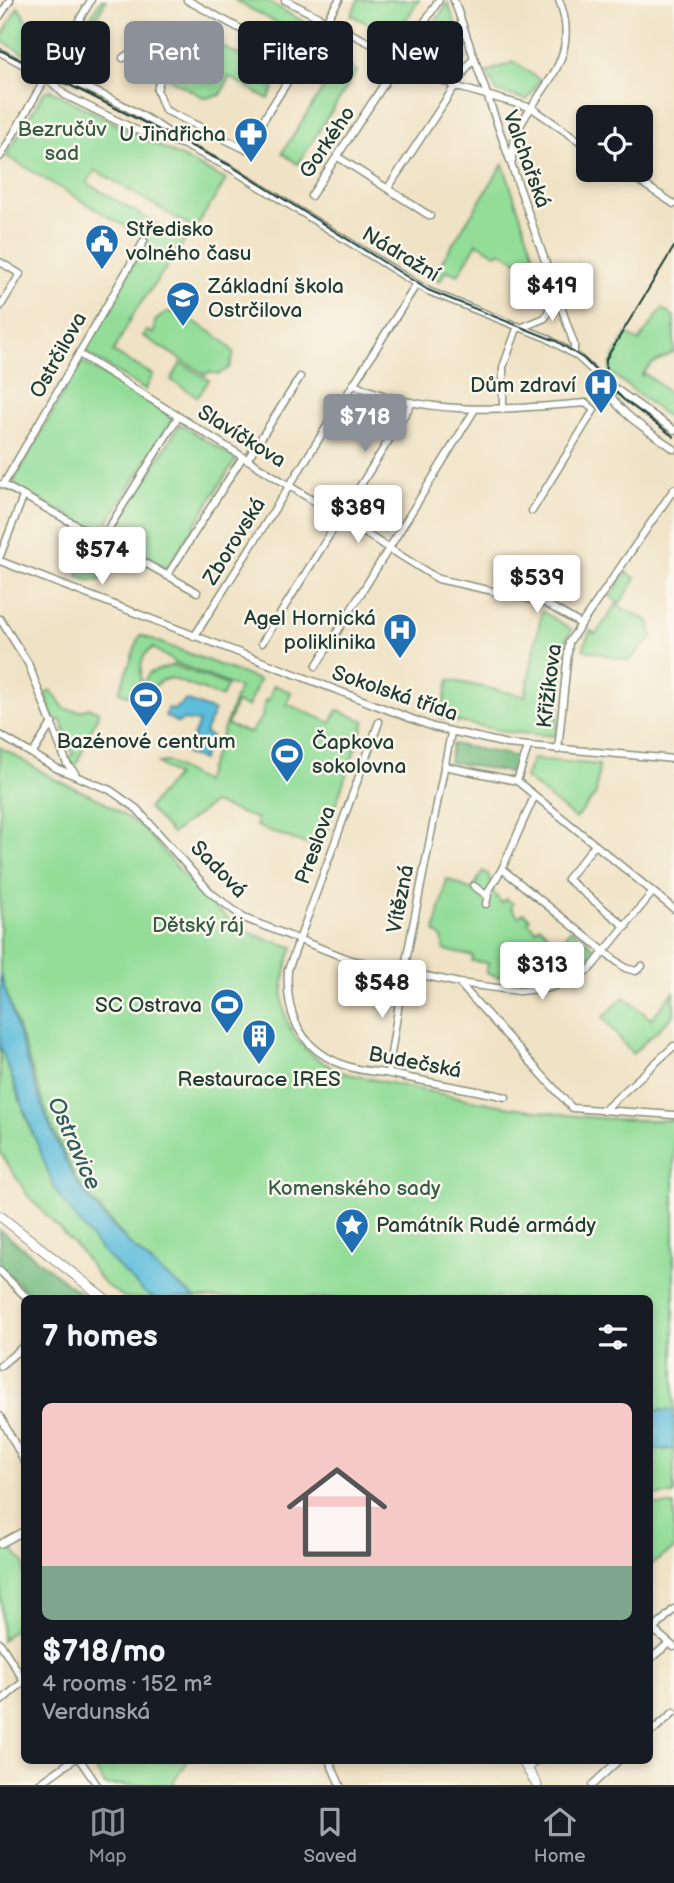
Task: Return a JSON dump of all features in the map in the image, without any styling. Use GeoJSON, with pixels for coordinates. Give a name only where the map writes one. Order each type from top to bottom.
{"type":"FeatureCollection","features":[{"type":"Feature","properties":{"kind":"main road"},"geometry":{"type":"LineString","coordinates":[[0,1216],[100,1295]]}},
{"type":"Feature","properties":{"kind":"main road"},"geometry":{"type":"LineString","coordinates":[[524,1765],[537,1785]]}},
{"type":"Feature","properties":{"kind":"street"},"geometry":{"type":"LineString","coordinates":[[0,16],[10,0]]}},
{"type":"Feature","properties":{"kind":"street"},"geometry":{"type":"LineString","coordinates":[[78,21],[90,0]]}},
{"type":"Feature","properties":{"kind":"street"},"geometry":{"type":"LineString","coordinates":[[187,0],[238,28]]}},
{"type":"Feature","properties":{"kind":"street"},"geometry":{"type":"LineString","coordinates":[[285,0],[326,21],[339,0]]}},
{"type":"Feature","properties":{"kind":"street","name":"Gorkého"},"geometry":{"type":"LineString","coordinates":[[426,21],[439,0]]}},
{"type":"Feature","properties":{"kind":"street","name":"Valchařská"},"geometry":{"type":"LineString","coordinates":[[454,0],[574,344],[574,354]]}},
{"type":"Feature","properties":{"kind":"street"},"geometry":{"type":"LineString","coordinates":[[513,170],[513,142],[554,75],[563,54],[564,21],[559,0]]}},
{"type":"Feature","properties":{"kind":"street"},"geometry":{"type":"LineString","coordinates":[[123,58],[138,47],[165,62],[157,90],[165,110],[244,149],[285,84]]}},
{"type":"Feature","properties":{"kind":"street","name":"Nádražní"},"geometry":{"type":"LineString","coordinates":[[0,51],[21,62]]}},
{"type":"Feature","properties":{"kind":"street"},"geometry":{"type":"LineString","coordinates":[[388,188],[474,57]]}},
{"type":"Feature","properties":{"kind":"street"},"geometry":{"type":"LineString","coordinates":[[0,158],[42,84]]}},
{"type":"Feature","properties":{"kind":"street","name":"Nádražní"},"geometry":{"type":"LineString","coordinates":[[54,84],[65,95],[135,130],[184,145],[243,175],[416,285],[453,303],[547,338],[574,354],[603,380],[674,430]]}},
{"type":"Feature","properties":{"kind":"street","name":"Nádražní"},"geometry":{"type":"LineString","coordinates":[[76,84],[164,128],[184,145]]}},
{"type":"Feature","properties":{"kind":"street","name":"Gorkého"},"geometry":{"type":"LineString","coordinates":[[311,196],[385,84]]}},
{"type":"Feature","properties":{"kind":"street"},"geometry":{"type":"LineString","coordinates":[[450,84],[486,97],[533,108],[576,138]]}},
{"type":"Feature","properties":{"kind":"street"},"geometry":{"type":"LineString","coordinates":[[338,157],[430,216]]}},
{"type":"Feature","properties":{"kind":"street"},"geometry":{"type":"LineString","coordinates":[[640,182],[674,204]]}},
{"type":"Feature","properties":{"kind":"street","name":"Ostrčilova"},"geometry":{"type":"LineString","coordinates":[[2,484],[144,242]]}},
{"type":"Feature","properties":{"kind":"street"},"geometry":{"type":"LineString","coordinates":[[0,262],[20,274],[0,307]]}},
{"type":"Feature","properties":{"kind":"street","name":"Zborovská"},"geometry":{"type":"LineString","coordinates":[[194,638],[416,285]]}},
{"type":"Feature","properties":{"kind":"street"},"geometry":{"type":"LineString","coordinates":[[503,409],[503,367],[518,326],[532,326],[545,318],[553,306],[555,290]]}},
{"type":"Feature","properties":{"kind":"street","name":"Slavíčkova"},"geometry":{"type":"LineString","coordinates":[[79,354],[438,579],[543,602],[579,623]]}},
{"type":"Feature","properties":{"kind":"street"},"geometry":{"type":"LineString","coordinates":[[167,576],[300,377]]}},
{"type":"Feature","properties":{"kind":"street","name":"Nádražní"},"geometry":{"type":"LineString","coordinates":[[603,380],[615,405],[674,449]]}},
{"type":"Feature","properties":{"kind":"street"},"geometry":{"type":"LineString","coordinates":[[354,384],[379,396],[474,411],[586,403],[594,410],[532,511]]}},
{"type":"Feature","properties":{"kind":"street"},"geometry":{"type":"LineString","coordinates":[[262,643],[412,403]]}},
{"type":"Feature","properties":{"kind":"street"},"geometry":{"type":"LineString","coordinates":[[316,666],[474,411]]}},
{"type":"Feature","properties":{"kind":"street"},"geometry":{"type":"LineString","coordinates":[[102,540],[178,417]]}},
{"type":"Feature","properties":{"kind":"street"},"geometry":{"type":"LineString","coordinates":[[2,484],[197,592]]}},
{"type":"Feature","properties":{"kind":"street","name":"Křižíkova"},"geometry":{"type":"LineString","coordinates":[[558,750],[569,642],[579,623],[674,489]]}},
{"type":"Feature","properties":{"kind":"street"},"geometry":{"type":"LineString","coordinates":[[0,558],[23,497]]}},
{"type":"Feature","properties":{"kind":"street","name":"Sokolská třída"},"geometry":{"type":"LineString","coordinates":[[0,558],[194,638],[451,733],[528,747],[674,759]]}},
{"type":"Feature","properties":{"kind":"street"},"geometry":{"type":"LineString","coordinates":[[0,619],[28,663],[67,764],[76,775]]}},
{"type":"Feature","properties":{"kind":"street","name":"Preslova"},"geometry":{"type":"LineString","coordinates":[[299,940],[379,722]]}},
{"type":"Feature","properties":{"kind":"street"},"geometry":{"type":"LineString","coordinates":[[33,753],[52,723]]}},
{"type":"Feature","properties":{"kind":"street","name":"Vítězná"},"geometry":{"type":"LineString","coordinates":[[388,1073],[404,971],[451,733]]}},
{"type":"Feature","properties":{"kind":"street","name":"Sadová"},"geometry":{"type":"LineString","coordinates":[[0,735],[56,768],[110,790],[147,818],[227,907],[244,918],[351,960],[459,983],[519,991],[549,988],[580,976],[606,953],[652,893]]}},
{"type":"Feature","properties":{"kind":"street"},"geometry":{"type":"LineString","coordinates":[[517,781],[528,747]]}},
{"type":"Feature","properties":{"kind":"street"},"geometry":{"type":"LineString","coordinates":[[444,766],[517,781],[674,909]]}},
{"type":"Feature","properties":{"kind":"street"},"geometry":{"type":"LineString","coordinates":[[486,904],[486,895],[502,869],[534,797]]}},
{"type":"Feature","properties":{"kind":"street"},"geometry":{"type":"LineString","coordinates":[[594,846],[567,879],[626,927]]}},
{"type":"Feature","properties":{"kind":"street"},"geometry":{"type":"LineString","coordinates":[[502,869],[633,972],[642,966]]}},
{"type":"Feature","properties":{"kind":"street"},"geometry":{"type":"LineString","coordinates":[[474,886],[486,895]]}},
{"type":"Feature","properties":{"kind":"street","name":"Budečská"},"geometry":{"type":"LineString","coordinates":[[299,940],[288,970],[287,994],[291,1016],[299,1032],[323,1056],[349,1067],[506,1097]]}},
{"type":"Feature","properties":{"kind":"street"},"geometry":{"type":"LineString","coordinates":[[459,983],[572,1108],[674,1115]]}},
{"type":"Feature","properties":{"kind":"street"},"geometry":{"type":"LineString","coordinates":[[603,1111],[674,1046]]}},
{"type":"Feature","properties":{"kind":"street"},"geometry":{"type":"LineString","coordinates":[[0,1271],[24,1295]]}},
{"type":"Feature","properties":{"kind":"street"},"geometry":{"type":"LineString","coordinates":[[0,1366],[21,1348]]}},
{"type":"Feature","properties":{"kind":"street"},"geometry":{"type":"LineString","coordinates":[[0,1416],[21,1455]]}},
{"type":"Feature","properties":{"kind":"street"},"geometry":{"type":"LineString","coordinates":[[0,1544],[21,1533]]}},
{"type":"Feature","properties":{"kind":"street"},"geometry":{"type":"LineString","coordinates":[[653,1626],[674,1609]]}},
{"type":"Feature","properties":{"kind":"street"},"geometry":{"type":"LineString","coordinates":[[653,1630],[671,1645],[653,1657]]}},
{"type":"Feature","properties":{"kind":"street"},"geometry":{"type":"LineString","coordinates":[[0,1643],[21,1676]]}},
{"type":"Feature","properties":{"kind":"street"},"geometry":{"type":"LineString","coordinates":[[0,1702],[21,1684]]}},
{"type":"Feature","properties":{"kind":"street"},"geometry":{"type":"LineString","coordinates":[[653,1730],[674,1712]]}},
{"type":"Feature","properties":{"kind":"street"},"geometry":{"type":"LineString","coordinates":[[38,1785],[67,1764]]}},
{"type":"Feature","properties":{"kind":"street"},"geometry":{"type":"LineString","coordinates":[[83,1764],[97,1785]]}},
{"type":"Feature","properties":{"kind":"street"},"geometry":{"type":"LineString","coordinates":[[331,1764],[339,1785]]}},
{"type":"Feature","properties":{"kind":"street"},"geometry":{"type":"LineString","coordinates":[[592,1785],[615,1764]]}},
{"type":"Feature","properties":{"kind":"green space"},"geometry":{"type":"Polygon","coordinates":[[[101,0],[106,0],[95,21],[89,21],[101,0]]]}},
{"type":"Feature","properties":{"kind":"green space"},"geometry":{"type":"Polygon","coordinates":[[[234,0],[265,0],[302,21],[273,21],[234,0]]]}},
{"type":"Feature","properties":{"kind":"green space"},"geometry":{"type":"Polygon","coordinates":[[[358,0],[419,0],[405,21],[367,21],[367,24],[351,15],[358,0]]]}},
{"type":"Feature","properties":{"kind":"green space"},"geometry":{"type":"Polygon","coordinates":[[[448,3],[454,21],[436,21],[448,3]]]}},
{"type":"Feature","properties":{"kind":"green space"},"geometry":{"type":"Polygon","coordinates":[[[18,7],[27,21],[21,21],[21,52],[0,40],[18,7]]]}},
{"type":"Feature","properties":{"kind":"green space"},"geometry":{"type":"Polygon","coordinates":[[[463,46],[467,57],[463,63],[463,46]]]}},
{"type":"Feature","properties":{"kind":"green space"},"geometry":{"type":"Polygon","coordinates":[[[224,47],[238,55],[238,82],[229,77],[221,95],[205,98],[179,84],[224,84],[224,47]]]}},
{"type":"Feature","properties":{"kind":"green space"},"geometry":{"type":"Polygon","coordinates":[[[514,62],[540,80],[527,100],[496,91],[487,72],[514,62]]]}},
{"type":"Feature","properties":{"kind":"green space"},"geometry":{"type":"Polygon","coordinates":[[[241,84],[267,84],[274,88],[268,99],[241,84]]]}},
{"type":"Feature","properties":{"kind":"green space"},"geometry":{"type":"Polygon","coordinates":[[[326,84],[349,84],[298,164],[282,153],[326,84]]]}},
{"type":"Feature","properties":{"kind":"green space","name":"Bezručův sad"},"geometry":{"type":"Polygon","coordinates":[[[50,90],[226,180],[195,229],[95,170],[87,183],[185,241],[134,313],[113,352],[153,375],[145,390],[85,352],[103,313],[148,240],[6,156],[44,92],[50,90]]]}},
{"type":"Feature","properties":{"kind":"green space"},"geometry":{"type":"Polygon","coordinates":[[[503,164],[543,282],[535,278],[537,273],[500,251],[496,254],[477,243],[458,275],[446,270],[440,281],[432,277],[503,164]]]}},
{"type":"Feature","properties":{"kind":"green space"},"geometry":{"type":"Polygon","coordinates":[[[662,309],[674,316],[674,352],[650,365],[641,376],[645,374],[674,396],[674,422],[610,372],[610,365],[627,334],[639,341],[662,309]]]}},
{"type":"Feature","properties":{"kind":"green space"},"geometry":{"type":"Polygon","coordinates":[[[167,312],[193,322],[224,342],[234,354],[229,368],[219,374],[208,372],[206,375],[143,336],[147,331],[154,334],[155,321],[167,312]]]}},
{"type":"Feature","properties":{"kind":"green space"},"geometry":{"type":"Polygon","coordinates":[[[81,361],[173,418],[101,533],[19,489],[14,481],[81,361]]]}},
{"type":"Feature","properties":{"kind":"green space"},"geometry":{"type":"Polygon","coordinates":[[[181,363],[209,380],[198,397],[171,380],[181,363]]]}},
{"type":"Feature","properties":{"kind":"green space"},"geometry":{"type":"Polygon","coordinates":[[[180,424],[236,459],[167,569],[110,538],[180,424]]]}},
{"type":"Feature","properties":{"kind":"green space"},"geometry":{"type":"Polygon","coordinates":[[[75,532],[113,552],[101,580],[91,581],[78,577],[88,550],[70,541],[75,532]]]}},
{"type":"Feature","properties":{"kind":"green space"},"geometry":{"type":"Polygon","coordinates":[[[627,572],[636,579],[618,606],[649,621],[653,637],[628,661],[583,649],[590,631],[596,634],[618,602],[610,596],[627,572]]]}},
{"type":"Feature","properties":{"kind":"green space"},"geometry":{"type":"Polygon","coordinates":[[[542,611],[572,630],[565,640],[556,736],[508,732],[440,718],[449,680],[525,696],[542,611]]]}},
{"type":"Feature","properties":{"kind":"green space","name":"Čapkova sokolovna"},"geometry":{"type":"Polygon","coordinates":[[[140,635],[259,680],[248,707],[236,703],[227,725],[250,733],[262,717],[265,700],[268,701],[274,685],[291,692],[287,704],[331,723],[337,710],[365,721],[320,849],[256,826],[257,819],[213,803],[172,834],[148,808],[176,776],[158,763],[168,762],[204,782],[239,688],[176,663],[153,648],[147,652],[141,664],[141,700],[119,692],[140,635]]]}},
{"type":"Feature","properties":{"kind":"green space"},"geometry":{"type":"Polygon","coordinates":[[[173,665],[227,685],[222,697],[171,678],[161,681],[145,694],[144,683],[149,673],[173,665]]]}},
{"type":"Feature","properties":{"kind":"green space"},"geometry":{"type":"Polygon","coordinates":[[[51,690],[65,709],[80,711],[89,708],[99,712],[76,765],[72,765],[68,758],[73,755],[61,720],[54,721],[45,693],[51,690]]]}},
{"type":"Feature","properties":{"kind":"green space"},"geometry":{"type":"Polygon","coordinates":[[[452,744],[519,757],[514,773],[449,762],[452,744]]]}},
{"type":"Feature","properties":{"kind":"green space","name":"Komenského sady"},"geometry":{"type":"Polygon","coordinates":[[[0,747],[56,780],[99,799],[143,828],[205,900],[232,922],[257,936],[293,947],[283,988],[283,1006],[287,1022],[307,1051],[324,1063],[344,1073],[508,1107],[592,1118],[674,1120],[674,1410],[653,1411],[653,1295],[192,1295],[129,1243],[77,1182],[50,1123],[0,974],[0,747]]]}},
{"type":"Feature","properties":{"kind":"green space"},"geometry":{"type":"Polygon","coordinates":[[[532,759],[599,765],[596,794],[576,819],[525,778],[532,759]]]}},
{"type":"Feature","properties":{"kind":"green space"},"geometry":{"type":"Polygon","coordinates":[[[483,871],[488,874],[494,894],[502,903],[506,899],[513,904],[511,908],[519,917],[523,913],[530,918],[528,922],[536,930],[540,926],[558,945],[571,929],[598,951],[572,972],[546,981],[532,982],[486,973],[488,963],[472,961],[473,956],[444,950],[442,938],[435,931],[447,879],[472,890],[483,871]]]}},
{"type":"Feature","properties":{"kind":"green space"},"geometry":{"type":"Polygon","coordinates":[[[674,992],[674,1015],[632,1054],[603,1017],[624,997],[651,1019],[674,992]]]}},
{"type":"Feature","properties":{"kind":"green space"},"geometry":{"type":"Polygon","coordinates":[[[0,1046],[32,1134],[149,1295],[121,1295],[103,1283],[80,1251],[28,1196],[0,1152],[0,1046]]]}},
{"type":"Feature","properties":{"kind":"green space"},"geometry":{"type":"Polygon","coordinates":[[[0,1230],[82,1295],[30,1295],[0,1266],[0,1230]]]}},
{"type":"Feature","properties":{"kind":"green space"},"geometry":{"type":"Polygon","coordinates":[[[674,1449],[674,1495],[653,1495],[653,1450],[674,1449]]]}},
{"type":"Feature","properties":{"kind":"green space"},"geometry":{"type":"Polygon","coordinates":[[[653,1505],[674,1505],[674,1549],[653,1563],[653,1505]]]}},
{"type":"Feature","properties":{"kind":"green space"},"geometry":{"type":"Polygon","coordinates":[[[9,1547],[21,1560],[21,1623],[2,1640],[0,1552],[9,1547]]]}},
{"type":"Feature","properties":{"kind":"green space"},"geometry":{"type":"Polygon","coordinates":[[[92,1764],[186,1764],[173,1782],[175,1785],[105,1785],[92,1764]]]}},
{"type":"Feature","properties":{"kind":"water"},"geometry":{"type":"Polygon","coordinates":[[[186,700],[214,711],[205,733],[211,737],[202,760],[186,754],[199,722],[183,720],[178,723],[165,716],[168,708],[174,710],[186,700]]]}},
{"type":"Feature","properties":{"kind":"water"},"geometry":{"type":"Polygon","coordinates":[[[0,974],[54,1137],[78,1183],[103,1216],[132,1246],[191,1295],[149,1295],[98,1247],[55,1190],[0,1046],[0,974]]]}},
{"type":"Feature","properties":{"kind":"water"},"geometry":{"type":"Polygon","coordinates":[[[674,1410],[674,1449],[653,1450],[653,1411],[674,1410]]]}},
{"type":"Feature","properties":{"kind":"tram line"},"geometry":{"type":"LineString","coordinates":[[0,50],[231,166],[428,290],[556,341],[584,359],[624,400],[674,437]]}},
{"type":"Feature","properties":{"kind":"tram line"},"geometry":{"type":"LineString","coordinates":[[605,381],[606,359],[674,247]]}},
{"type":"Feature","properties":{"kind":"place","name":"U Jindřicha"},"geometry":{"type":"Point","coordinates":[251,164]}},
{"type":"Feature","properties":{"kind":"place","name":"Středisko volného času"},"geometry":{"type":"Point","coordinates":[102,271]}},
{"type":"Feature","properties":{"kind":"place","name":"Základní škola Ostrčilova"},"geometry":{"type":"Point","coordinates":[183,328]}},
{"type":"Feature","properties":{"kind":"place","name":"Dům zdraví"},"geometry":{"type":"Point","coordinates":[601,415]}},
{"type":"Feature","properties":{"kind":"place","name":"Agel Hornická poliklinika"},"geometry":{"type":"Point","coordinates":[400,660]}},
{"type":"Feature","properties":{"kind":"place","name":"Bazénové centrum"},"geometry":{"type":"Point","coordinates":[146,728]}},
{"type":"Feature","properties":{"kind":"place","name":"Čapkova sokolovna"},"geometry":{"type":"Point","coordinates":[287,784]}},
{"type":"Feature","properties":{"kind":"place","name":"SC Ostrava"},"geometry":{"type":"Point","coordinates":[227,1035]}},
{"type":"Feature","properties":{"kind":"place","name":"Restaurace IRES"},"geometry":{"type":"Point","coordinates":[259,1066]}},
{"type":"Feature","properties":{"kind":"place","name":"Památník Rudé armády"},"geometry":{"type":"Point","coordinates":[352,1255]}},
{"type":"Feature","properties":{"kind":"park label","name":"Dětský ráj"},"geometry":{"type":"Point","coordinates":[198,925]}},
{"type":"Feature","properties":{"kind":"water label","name":"Ostravice"},"geometry":{"type":"Point","coordinates":[75,1143]}}]}
